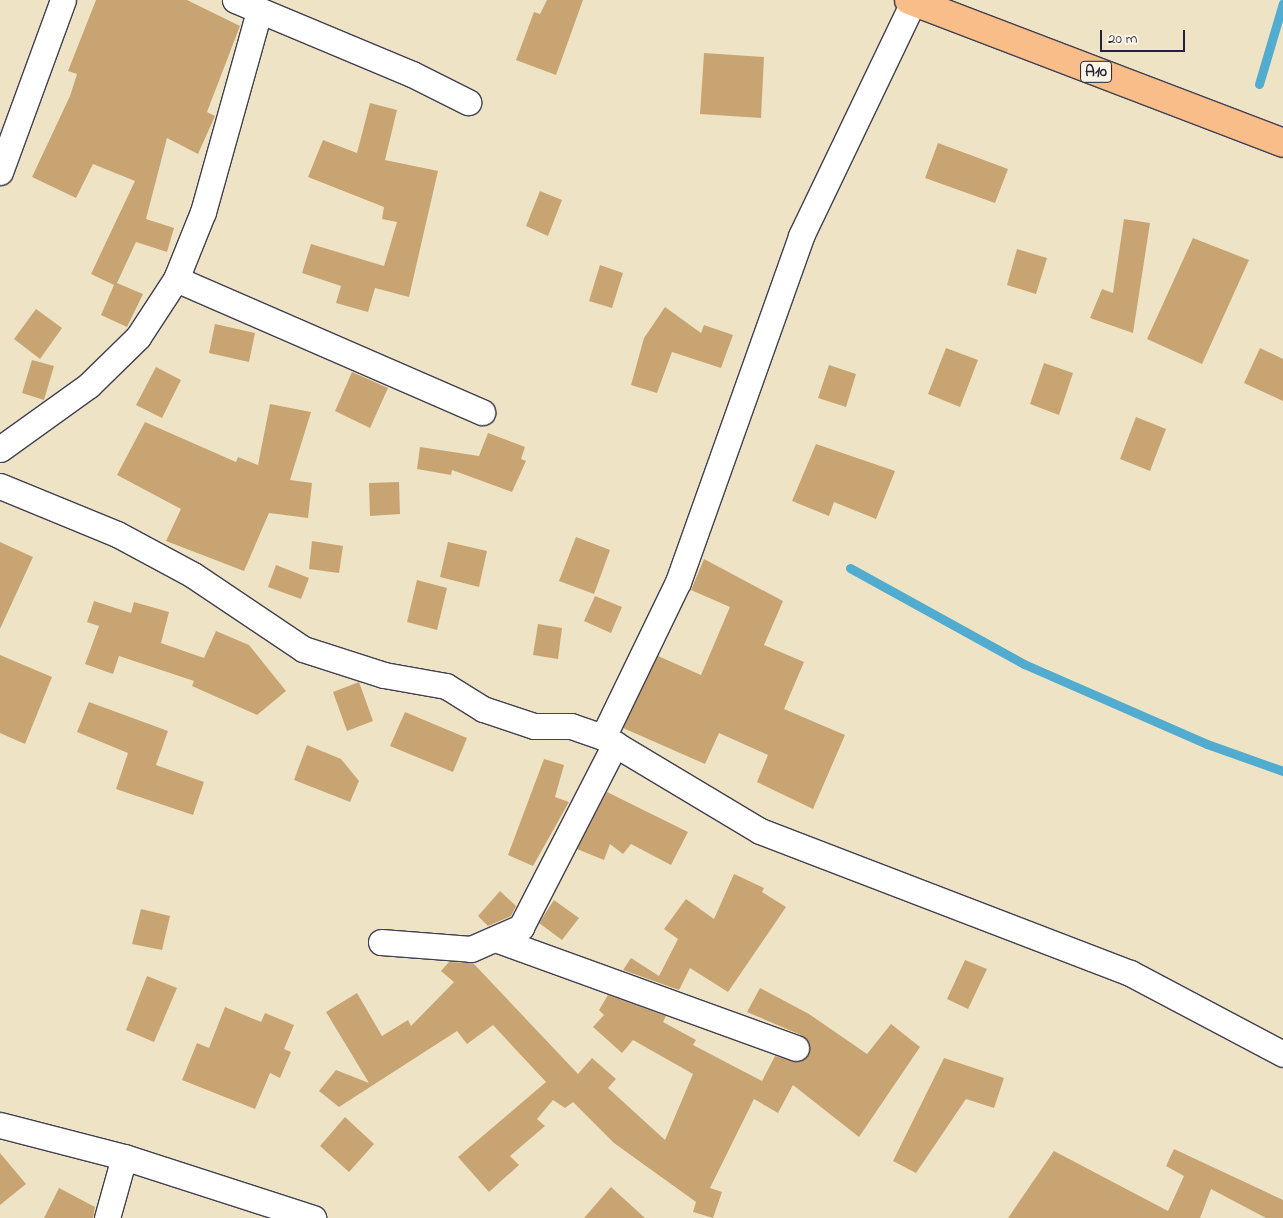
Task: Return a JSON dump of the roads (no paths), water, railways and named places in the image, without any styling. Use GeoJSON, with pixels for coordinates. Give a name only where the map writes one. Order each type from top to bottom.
{"type":"FeatureCollection","features":[{"type":"Feature","properties":{"kind":"main road","name":"A10"},"geometry":{"type":"LineString","coordinates":[[911,1],[1283,143]]}},
{"type":"Feature","properties":{"kind":"street"},"geometry":{"type":"LineString","coordinates":[[0,172],[63,0]]}},
{"type":"Feature","properties":{"kind":"street"},"geometry":{"type":"LineString","coordinates":[[235,0],[259,12],[412,74],[468,102]]}},
{"type":"Feature","properties":{"kind":"street"},"geometry":{"type":"LineString","coordinates":[[381,942],[471,949],[498,940],[521,927],[609,741],[678,582],[802,236],[911,1]]}},
{"type":"Feature","properties":{"kind":"street"},"geometry":{"type":"LineString","coordinates":[[0,449],[89,385],[138,337],[176,279],[203,212],[259,12]]}},
{"type":"Feature","properties":{"kind":"street"},"geometry":{"type":"LineString","coordinates":[[176,279],[482,412]]}},
{"type":"Feature","properties":{"kind":"street"},"geometry":{"type":"LineString","coordinates":[[0,486],[117,534],[193,575],[303,648],[384,675],[446,686],[483,710],[534,726],[571,726],[609,741],[760,831],[1130,973],[1283,1054]]}},
{"type":"Feature","properties":{"kind":"street"},"geometry":{"type":"LineString","coordinates":[[498,940],[796,1048]]}},
{"type":"Feature","properties":{"kind":"street"},"geometry":{"type":"LineString","coordinates":[[0,1125],[124,1158],[314,1218]]}},
{"type":"Feature","properties":{"kind":"street"},"geometry":{"type":"LineString","coordinates":[[106,1218],[124,1158]]}},
{"type":"Feature","properties":{"kind":"waterway"},"geometry":{"type":"LineString","coordinates":[[1259,84],[1283,3]]}},
{"type":"Feature","properties":{"kind":"waterway"},"geometry":{"type":"LineString","coordinates":[[850,568],[1024,664],[1207,744],[1283,771]]}}]}
